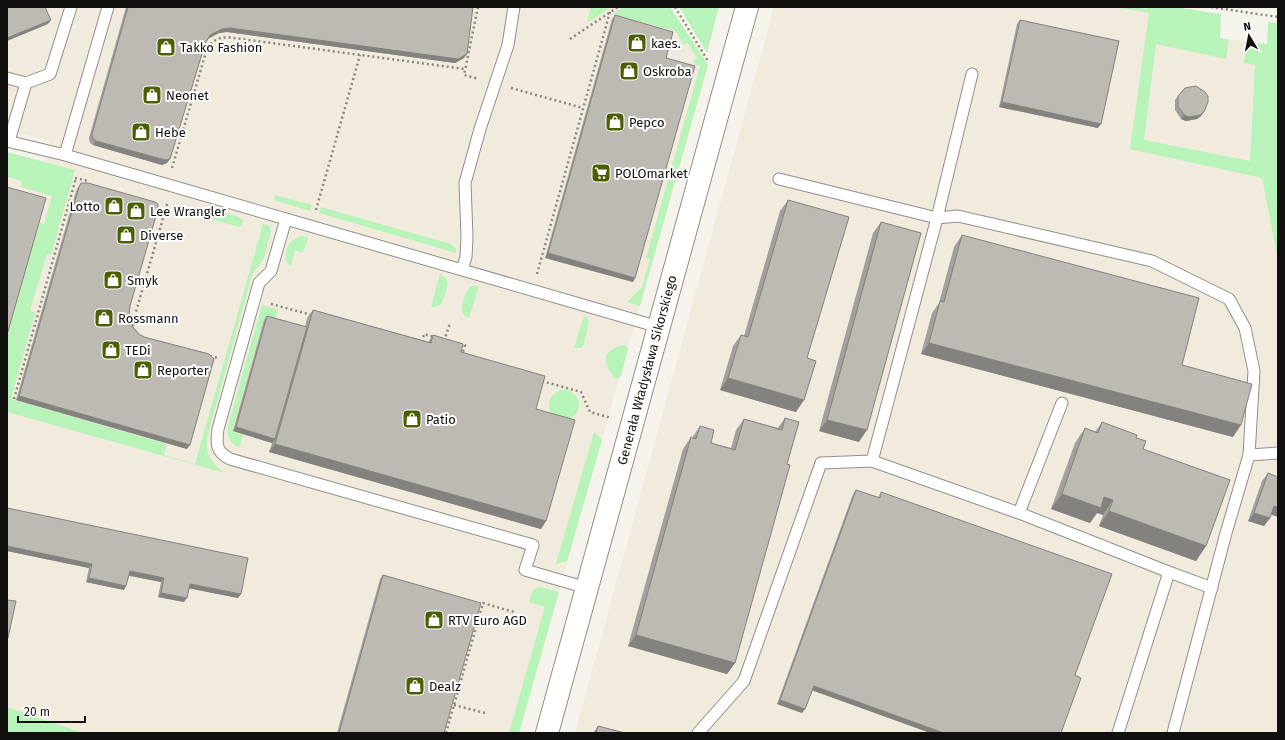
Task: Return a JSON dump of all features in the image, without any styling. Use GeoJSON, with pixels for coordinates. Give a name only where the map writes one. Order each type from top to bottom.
{"type":"FeatureCollection","features":[{"type":"Feature","properties":{"kind":"street","name":"Generała Władysława Sikorskiego"},"geometry":{"type":"LineString","coordinates":[[547,733],[747,7]]}},
{"type":"Feature","properties":{"kind":"lane"},"geometry":{"type":"LineString","coordinates":[[7,78],[26,83],[50,74],[71,7]]}},
{"type":"Feature","properties":{"kind":"lane"},"geometry":{"type":"LineString","coordinates":[[65,155],[108,7]]}},
{"type":"Feature","properties":{"kind":"lane"},"geometry":{"type":"LineString","coordinates":[[462,270],[466,257],[467,237],[465,184],[480,129],[508,45],[514,7]]}},
{"type":"Feature","properties":{"kind":"lane"},"geometry":{"type":"LineString","coordinates":[[872,461],[937,218],[972,74]]}},
{"type":"Feature","properties":{"kind":"lane"},"geometry":{"type":"LineString","coordinates":[[26,83],[8,141],[65,155],[659,327]]}},
{"type":"Feature","properties":{"kind":"lane"},"geometry":{"type":"LineString","coordinates":[[779,179],[937,218],[958,216],[1152,261],[1229,300],[1245,328],[1254,371],[1249,455],[1226,533],[1173,733]]}},
{"type":"Feature","properties":{"kind":"lane"},"geometry":{"type":"LineString","coordinates":[[286,219],[271,271],[259,283],[218,429],[218,450],[223,456],[230,459],[533,545],[525,570],[587,588]]}},
{"type":"Feature","properties":{"kind":"lane"},"geometry":{"type":"LineString","coordinates":[[1019,514],[1062,403]]}},
{"type":"Feature","properties":{"kind":"lane"},"geometry":{"type":"LineString","coordinates":[[1249,455],[1278,454]]}},
{"type":"Feature","properties":{"kind":"lane"},"geometry":{"type":"LineString","coordinates":[[698,733],[744,681],[821,463],[872,461],[1019,514],[1212,588]]}},
{"type":"Feature","properties":{"kind":"lane"},"geometry":{"type":"LineString","coordinates":[[1118,733],[1169,572]]}},
{"type":"Feature","properties":{"kind":"path"},"geometry":{"type":"LineString","coordinates":[[570,39],[618,7]]}},
{"type":"Feature","properties":{"kind":"path"},"geometry":{"type":"LineString","coordinates":[[675,7],[711,65]]}},
{"type":"Feature","properties":{"kind":"path"},"geometry":{"type":"LineString","coordinates":[[1211,7],[1278,17]]}},
{"type":"Feature","properties":{"kind":"path"},"geometry":{"type":"LineString","coordinates":[[536,277],[610,12]]}},
{"type":"Feature","properties":{"kind":"path"},"geometry":{"type":"LineString","coordinates":[[171,172],[206,52],[209,45],[215,40],[227,37],[465,69]]}},
{"type":"Feature","properties":{"kind":"path"},"geometry":{"type":"LineString","coordinates":[[315,214],[360,55]]}},
{"type":"Feature","properties":{"kind":"path"},"geometry":{"type":"LineString","coordinates":[[14,399],[76,178]]}},
{"type":"Feature","properties":{"kind":"path"},"geometry":{"type":"LineString","coordinates":[[136,334],[133,322],[169,197]]}},
{"type":"Feature","properties":{"kind":"path"},"geometry":{"type":"LineString","coordinates":[[255,299],[315,316]]}},
{"type":"Feature","properties":{"kind":"path"},"geometry":{"type":"LineString","coordinates":[[444,343],[450,322]]}},
{"type":"Feature","properties":{"kind":"path"},"geometry":{"type":"LineString","coordinates":[[421,346],[424,334],[451,341]]}},
{"type":"Feature","properties":{"kind":"path"},"geometry":{"type":"LineString","coordinates":[[458,343],[464,345],[461,358]]}},
{"type":"Feature","properties":{"kind":"path"},"geometry":{"type":"LineString","coordinates":[[204,354],[218,358]]}},
{"type":"Feature","properties":{"kind":"path"},"geometry":{"type":"LineString","coordinates":[[536,379],[581,392],[590,412],[613,419]]}},
{"type":"Feature","properties":{"kind":"path"},"geometry":{"type":"LineString","coordinates":[[446,733],[483,603],[514,612]]}},
{"type":"Feature","properties":{"kind":"path"},"geometry":{"type":"LineString","coordinates":[[454,704],[485,713]]}},
{"type":"Feature","properties":{"kind":"shaded area"},"geometry":{"type":"Polygon","coordinates":[[[7,7],[670,7],[708,65],[519,733],[83,733],[7,707],[7,153],[44,162],[50,141],[7,130],[7,7]]]}},
{"type":"Feature","properties":{"kind":"shaded area"},"geometry":{"type":"Polygon","coordinates":[[[774,7],[1115,7],[1221,21],[1220,38],[1267,44],[1278,27],[1278,733],[575,733],[774,7]]]}},
{"type":"Feature","properties":{"kind":"green space"},"geometry":{"type":"Polygon","coordinates":[[[591,7],[611,7],[587,23],[591,7]]]}},
{"type":"Feature","properties":{"kind":"green space"},"geometry":{"type":"Polygon","coordinates":[[[623,7],[670,7],[708,65],[640,306],[627,302],[642,287],[650,259],[646,258],[700,66],[696,65],[693,61],[697,58],[688,43],[684,45],[675,31],[613,14],[623,7]]]}},
{"type":"Feature","properties":{"kind":"green space"},"geometry":{"type":"Polygon","coordinates":[[[679,7],[719,7],[707,53],[679,7]]]}},
{"type":"Feature","properties":{"kind":"green space"},"geometry":{"type":"Polygon","coordinates":[[[1115,7],[1147,9],[1148,7],[1174,7],[1221,14],[1220,38],[1229,40],[1226,59],[1156,44],[1144,140],[1250,161],[1255,65],[1244,63],[1247,42],[1267,44],[1268,22],[1278,23],[1278,259],[1262,178],[1130,149],[1149,13],[1115,7]]]}},
{"type":"Feature","properties":{"kind":"green space"},"geometry":{"type":"Polygon","coordinates":[[[7,152],[75,170],[51,255],[47,254],[30,311],[35,313],[11,399],[167,444],[164,455],[195,464],[263,224],[269,225],[271,231],[264,258],[252,275],[207,438],[207,449],[210,458],[216,466],[225,473],[7,412],[7,335],[39,223],[44,224],[52,196],[21,187],[22,181],[7,177],[7,152]]]}},
{"type":"Feature","properties":{"kind":"green space"},"geometry":{"type":"Polygon","coordinates":[[[275,195],[312,205],[310,211],[274,200],[275,195]]]}},
{"type":"Feature","properties":{"kind":"green space"},"geometry":{"type":"Polygon","coordinates":[[[321,207],[451,244],[456,249],[456,253],[319,213],[321,207]]]}},
{"type":"Feature","properties":{"kind":"green space"},"geometry":{"type":"Polygon","coordinates":[[[216,211],[239,217],[243,221],[242,225],[240,227],[213,220],[212,215],[216,211]]]}},
{"type":"Feature","properties":{"kind":"green space"},"geometry":{"type":"Polygon","coordinates":[[[302,236],[308,237],[303,253],[295,250],[291,266],[286,261],[286,250],[293,240],[302,236]]]}},
{"type":"Feature","properties":{"kind":"green space"},"geometry":{"type":"Polygon","coordinates":[[[440,274],[447,281],[443,301],[437,307],[431,307],[440,274]]]}},
{"type":"Feature","properties":{"kind":"green space"},"geometry":{"type":"Polygon","coordinates":[[[471,286],[479,286],[469,318],[464,315],[462,308],[466,294],[471,286]]]}},
{"type":"Feature","properties":{"kind":"green space"},"geometry":{"type":"Polygon","coordinates":[[[262,305],[278,310],[275,322],[264,319],[232,432],[243,434],[239,448],[229,439],[228,426],[262,305]]]}},
{"type":"Feature","properties":{"kind":"green space"},"geometry":{"type":"Polygon","coordinates":[[[584,316],[589,322],[584,344],[581,348],[574,348],[584,316]]]}},
{"type":"Feature","properties":{"kind":"green space"},"geometry":{"type":"Polygon","coordinates":[[[625,345],[628,350],[621,376],[616,379],[608,368],[606,358],[611,350],[625,345]]]}},
{"type":"Feature","properties":{"kind":"green space"},"geometry":{"type":"Polygon","coordinates":[[[564,390],[574,395],[579,405],[574,415],[564,420],[554,415],[549,405],[554,395],[564,390]]]}},
{"type":"Feature","properties":{"kind":"green space"},"geometry":{"type":"Polygon","coordinates":[[[594,432],[602,440],[567,561],[556,564],[594,432]]]}},
{"type":"Feature","properties":{"kind":"green space"},"geometry":{"type":"Polygon","coordinates":[[[537,587],[559,592],[519,733],[509,733],[545,607],[529,602],[533,590],[537,587]]]}},
{"type":"Feature","properties":{"kind":"green space"},"geometry":{"type":"Polygon","coordinates":[[[7,707],[83,733],[7,733],[7,707]]]}},
{"type":"Feature","properties":{"kind":"building"},"geometry":{"type":"Polygon","coordinates":[[[7,7],[45,7],[51,20],[7,38],[7,7]]]}},
{"type":"Feature","properties":{"kind":"building"},"geometry":{"type":"Polygon","coordinates":[[[128,7],[473,7],[467,54],[458,59],[230,28],[222,29],[210,35],[205,44],[170,159],[165,160],[93,139],[92,134],[128,7]]]}},
{"type":"Feature","properties":{"kind":"building"},"geometry":{"type":"Polygon","coordinates":[[[615,15],[673,32],[666,58],[695,66],[635,278],[548,253],[615,15]]]}},
{"type":"Feature","properties":{"kind":"building"},"geometry":{"type":"Polygon","coordinates":[[[1020,20],[1119,41],[1101,124],[1002,102],[1020,20]]]}},
{"type":"Feature","properties":{"kind":"building"},"geometry":{"type":"Polygon","coordinates":[[[1196,86],[1208,96],[1208,102],[1204,112],[1200,115],[1189,117],[1184,115],[1178,106],[1178,96],[1185,88],[1196,86]]]}},
{"type":"Feature","properties":{"kind":"building"},"geometry":{"type":"Polygon","coordinates":[[[81,183],[88,183],[158,204],[158,209],[130,306],[129,316],[132,326],[144,337],[209,354],[214,359],[190,445],[19,396],[81,183]]]}},
{"type":"Feature","properties":{"kind":"building"},"geometry":{"type":"Polygon","coordinates":[[[7,187],[46,198],[7,335],[7,187]]]}},
{"type":"Feature","properties":{"kind":"building"},"geometry":{"type":"Polygon","coordinates":[[[788,200],[849,217],[807,358],[816,361],[804,400],[728,378],[741,335],[748,337],[788,200]]]}},
{"type":"Feature","properties":{"kind":"building"},"geometry":{"type":"Polygon","coordinates":[[[881,222],[921,233],[867,430],[827,420],[881,222]]]}},
{"type":"Feature","properties":{"kind":"building"},"geometry":{"type":"Polygon","coordinates":[[[962,235],[1199,298],[1182,365],[1252,384],[1241,425],[929,343],[940,301],[944,302],[962,235]]]}},
{"type":"Feature","properties":{"kind":"building"},"geometry":{"type":"Polygon","coordinates":[[[313,310],[431,343],[433,335],[463,344],[461,352],[545,376],[536,409],[575,420],[546,521],[275,444],[313,310]]]}},
{"type":"Feature","properties":{"kind":"building"},"geometry":{"type":"Polygon","coordinates":[[[267,316],[307,327],[275,439],[236,427],[267,316]]]}},
{"type":"Feature","properties":{"kind":"building"},"geometry":{"type":"Polygon","coordinates":[[[785,418],[799,422],[787,464],[790,465],[735,663],[636,635],[691,437],[696,439],[700,426],[714,430],[711,443],[735,450],[744,419],[782,430],[785,418]]]}},
{"type":"Feature","properties":{"kind":"building"},"geometry":{"type":"Polygon","coordinates":[[[1102,422],[1137,435],[1136,438],[1146,441],[1143,449],[1230,480],[1206,546],[1109,511],[1113,500],[1104,497],[1101,508],[1062,494],[1085,428],[1098,433],[1102,422]]]}},
{"type":"Feature","properties":{"kind":"building"},"geometry":{"type":"Polygon","coordinates":[[[1268,473],[1278,477],[1278,507],[1274,506],[1270,518],[1254,513],[1268,473]]]}},
{"type":"Feature","properties":{"kind":"building"},"geometry":{"type":"Polygon","coordinates":[[[856,490],[880,498],[881,492],[1112,574],[1075,675],[1081,678],[1061,733],[944,733],[814,686],[805,709],[780,700],[856,490]]]}},
{"type":"Feature","properties":{"kind":"building"},"geometry":{"type":"Polygon","coordinates":[[[7,508],[248,558],[241,594],[190,584],[187,598],[161,593],[164,578],[130,571],[126,586],[89,578],[92,564],[7,546],[7,508]]]}},
{"type":"Feature","properties":{"kind":"building"},"geometry":{"type":"Polygon","coordinates":[[[383,575],[481,603],[444,733],[339,733],[383,575]]]}},
{"type":"Feature","properties":{"kind":"building"},"geometry":{"type":"Polygon","coordinates":[[[7,600],[16,601],[8,638],[7,638],[7,600]]]}},
{"type":"Feature","properties":{"kind":"building"},"geometry":{"type":"Polygon","coordinates":[[[598,726],[625,733],[596,733],[598,726]]]}},
{"type":"Feature","properties":{"kind":"place","name":"kaes."},"geometry":{"type":"Point","coordinates":[637,43]}},
{"type":"Feature","properties":{"kind":"place","name":"Takko Fashion"},"geometry":{"type":"Point","coordinates":[166,47]}},
{"type":"Feature","properties":{"kind":"place","name":"Oskroba"},"geometry":{"type":"Point","coordinates":[629,71]}},
{"type":"Feature","properties":{"kind":"place","name":"Neonet"},"geometry":{"type":"Point","coordinates":[152,95]}},
{"type":"Feature","properties":{"kind":"place","name":"Pepco"},"geometry":{"type":"Point","coordinates":[615,122]}},
{"type":"Feature","properties":{"kind":"place","name":"Hebe"},"geometry":{"type":"Point","coordinates":[141,132]}},
{"type":"Feature","properties":{"kind":"place","name":"POLOmarket"},"geometry":{"type":"Point","coordinates":[601,173]}},
{"type":"Feature","properties":{"kind":"place","name":"Lotto"},"geometry":{"type":"Point","coordinates":[114,206]}},
{"type":"Feature","properties":{"kind":"place","name":"Lee Wrangler"},"geometry":{"type":"Point","coordinates":[136,211]}},
{"type":"Feature","properties":{"kind":"place","name":"Diverse"},"geometry":{"type":"Point","coordinates":[126,235]}},
{"type":"Feature","properties":{"kind":"place","name":"Smyk"},"geometry":{"type":"Point","coordinates":[113,280]}},
{"type":"Feature","properties":{"kind":"place","name":"Rossmann"},"geometry":{"type":"Point","coordinates":[104,318]}},
{"type":"Feature","properties":{"kind":"place","name":"TEDi"},"geometry":{"type":"Point","coordinates":[111,350]}},
{"type":"Feature","properties":{"kind":"place","name":"Reporter"},"geometry":{"type":"Point","coordinates":[143,370]}},
{"type":"Feature","properties":{"kind":"place","name":"Patio"},"geometry":{"type":"Point","coordinates":[412,419]}},
{"type":"Feature","properties":{"kind":"place","name":"RTV Euro AGD"},"geometry":{"type":"Point","coordinates":[434,620]}},
{"type":"Feature","properties":{"kind":"place","name":"Dealz"},"geometry":{"type":"Point","coordinates":[415,686]}}]}
